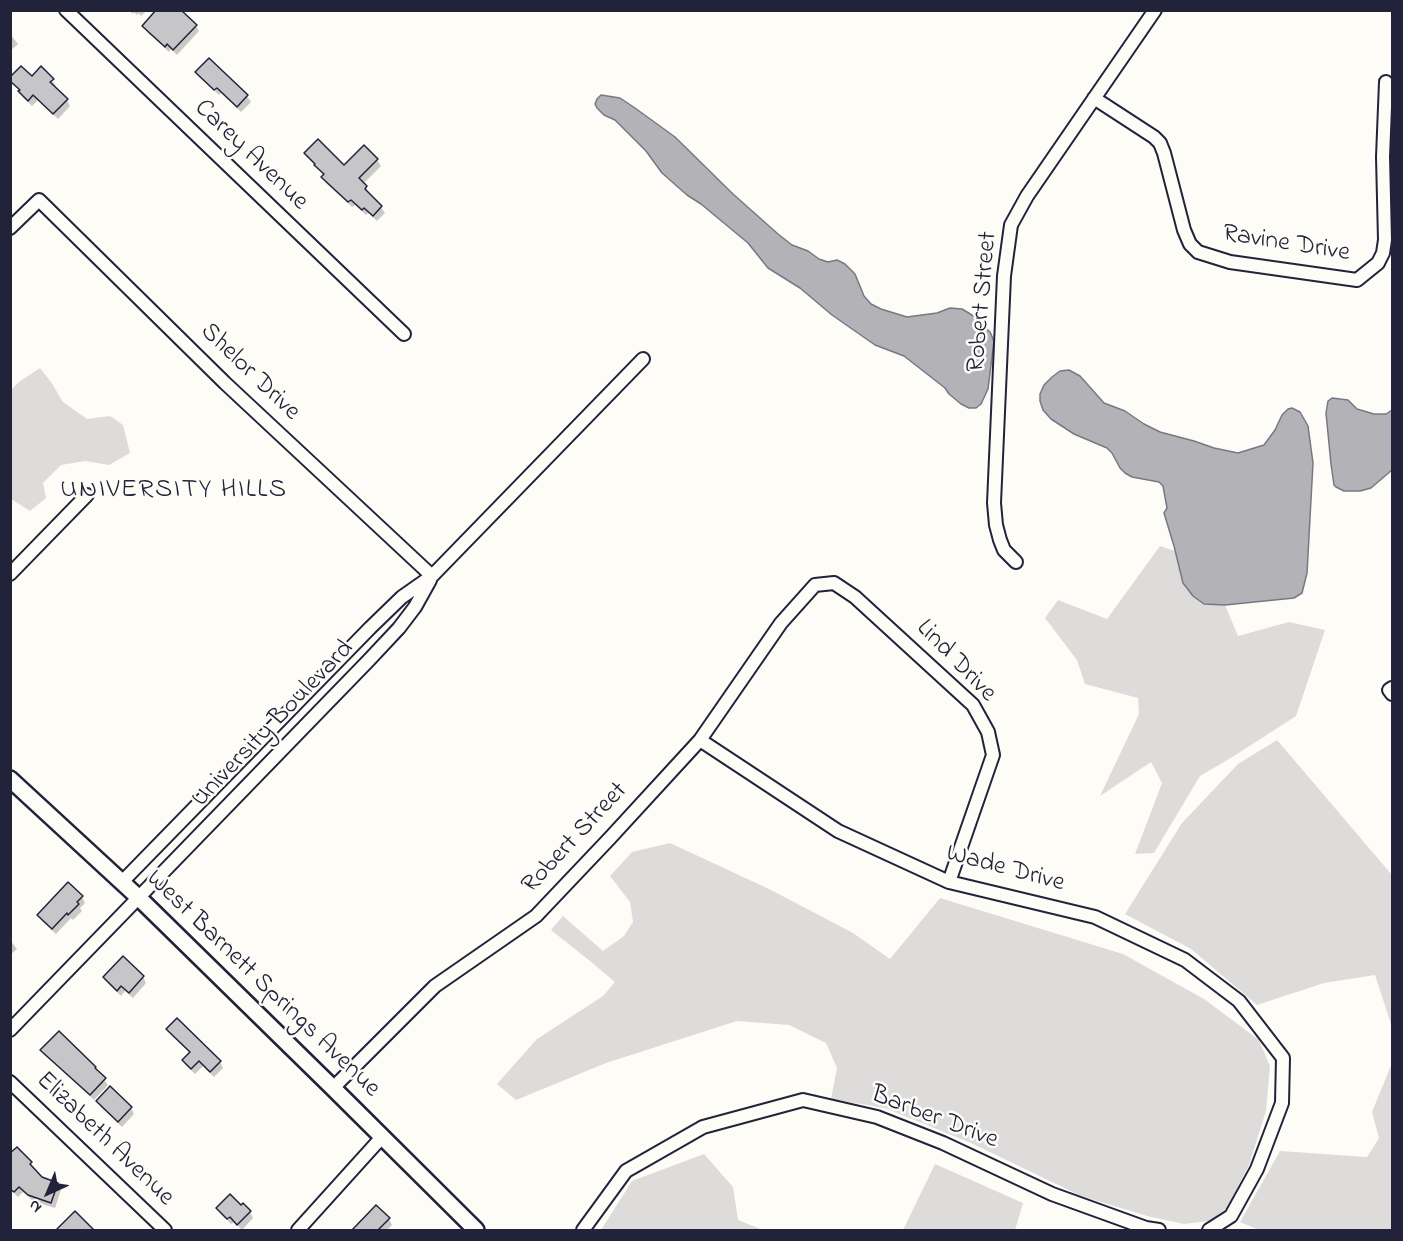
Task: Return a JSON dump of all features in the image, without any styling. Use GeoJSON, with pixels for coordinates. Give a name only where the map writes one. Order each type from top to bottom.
{"type":"FeatureCollection","features":[{"type":"Feature","properties":{"kind":"street","name":"Carey Avenue"},"geometry":{"type":"LineString","coordinates":[[66,10],[404,334]]}},
{"type":"Feature","properties":{"kind":"street","name":"Robert Street"},"geometry":{"type":"LineString","coordinates":[[1016,562],[1004,550],[1000,540],[994,503],[1004,276],[1011,225],[1027,196],[1155,10]]}},
{"type":"Feature","properties":{"kind":"street","name":"Ravine Drive"},"geometry":{"type":"LineString","coordinates":[[1094,98],[1154,137],[1160,144],[1184,230],[1190,244],[1198,252],[1230,262],[1358,280],[1378,263],[1383,253],[1385,240],[1383,158],[1386,82]]}},
{"type":"Feature","properties":{"kind":"street","name":"Shelor Drive"},"geometry":{"type":"LineString","coordinates":[[10,228],[39,200],[225,383],[432,576]]}},
{"type":"Feature","properties":{"kind":"street","name":"University Boulevard"},"geometry":{"type":"LineString","coordinates":[[122,882],[370,628],[402,597],[432,576],[643,359]]}},
{"type":"Feature","properties":{"kind":"street"},"geometry":{"type":"LineString","coordinates":[[10,574],[87,495]]}},
{"type":"Feature","properties":{"kind":"street","name":"University Boulevard"},"geometry":{"type":"LineString","coordinates":[[10,1029],[399,628],[415,607],[432,576]]}},
{"type":"Feature","properties":{"kind":"street","name":"Lind Drive"},"geometry":{"type":"LineString","coordinates":[[815,585],[834,583],[855,597],[973,705],[988,732],[993,755],[949,882]]}},
{"type":"Feature","properties":{"kind":"street","name":"Robert Street"},"geometry":{"type":"LineString","coordinates":[[333,1088],[435,986],[536,916],[700,740],[781,623],[815,585]]}},
{"type":"Feature","properties":{"kind":"street"},"geometry":{"type":"LineString","coordinates":[[1392,688],[1389,690],[1392,694]]}},
{"type":"Feature","properties":{"kind":"street","name":"Wade Drive"},"geometry":{"type":"LineString","coordinates":[[700,740],[838,831],[949,882],[1095,917],[1185,960],[1239,1001],[1283,1058],[1282,1103],[1257,1169],[1231,1216],[1209,1230]]}},
{"type":"Feature","properties":{"kind":"street","name":"West Barnett Springs Avenue"},"geometry":{"type":"LineString","coordinates":[[10,779],[138,897],[333,1088],[468,1228]]}},
{"type":"Feature","properties":{"kind":"street","name":"Elizabeth Avenue"},"geometry":{"type":"LineString","coordinates":[[10,1082],[165,1230]]}},
{"type":"Feature","properties":{"kind":"street","name":"Barber Drive"},"geometry":{"type":"LineString","coordinates":[[583,1230],[626,1171],[703,1127],[803,1100],[877,1117],[943,1143],[1052,1194],[1146,1228],[1159,1230]]}},
{"type":"Feature","properties":{"kind":"street"},"geometry":{"type":"LineString","coordinates":[[298,1230],[382,1137]]}},
{"type":"Feature","properties":{"kind":"shaded area"},"geometry":{"type":"Polygon","coordinates":[[[601,95],[620,98],[675,137],[733,194],[792,245],[808,251],[819,259],[828,262],[837,260],[845,264],[855,274],[864,296],[871,304],[907,317],[937,313],[950,308],[962,309],[972,315],[990,332],[994,341],[988,389],[981,404],[976,408],[969,408],[961,404],[945,388],[904,356],[875,345],[832,315],[800,288],[768,268],[748,243],[662,173],[646,151],[615,120],[604,115],[597,108],[595,104],[601,95]]]}},
{"type":"Feature","properties":{"kind":"shaded area"},"geometry":{"type":"Polygon","coordinates":[[[40,368],[63,402],[87,419],[110,416],[123,425],[130,453],[109,465],[85,461],[61,465],[43,483],[46,498],[30,511],[11,499],[11,390],[40,368]]]}},
{"type":"Feature","properties":{"kind":"shaded area"},"geometry":{"type":"Polygon","coordinates":[[[1069,370],[1080,376],[1104,403],[1125,411],[1160,432],[1238,453],[1264,445],[1288,409],[1292,408],[1300,412],[1308,426],[1313,463],[1307,573],[1302,593],[1294,598],[1225,605],[1204,604],[1193,596],[1183,583],[1164,513],[1167,508],[1163,486],[1159,482],[1132,477],[1125,473],[1107,448],[1074,434],[1051,419],[1043,410],[1040,394],[1044,385],[1060,371],[1069,370]]]}},
{"type":"Feature","properties":{"kind":"shaded area"},"geometry":{"type":"Polygon","coordinates":[[[1332,398],[1348,400],[1357,409],[1374,414],[1386,414],[1392,410],[1392,470],[1371,488],[1344,491],[1334,485],[1326,413],[1328,401],[1332,398]]]}},
{"type":"Feature","properties":{"kind":"shaded area"},"geometry":{"type":"Polygon","coordinates":[[[1160,546],[1175,551],[1183,583],[1204,604],[1225,605],[1238,636],[1289,622],[1325,630],[1296,716],[1200,776],[1154,853],[1135,854],[1162,783],[1151,762],[1100,796],[1139,714],[1138,698],[1085,684],[1077,660],[1045,618],[1058,600],[1107,619],[1160,546]]]}},
{"type":"Feature","properties":{"kind":"shaded area"},"geometry":{"type":"Polygon","coordinates":[[[1277,740],[1392,875],[1392,1027],[1375,975],[1324,983],[1257,1005],[1191,949],[1125,914],[1182,823],[1238,764],[1277,740]]]}},
{"type":"Feature","properties":{"kind":"shaded area"},"geometry":{"type":"Polygon","coordinates":[[[670,843],[769,889],[853,933],[890,959],[940,898],[1123,954],[1204,999],[1259,1040],[1270,1066],[1266,1111],[1249,1165],[1227,1208],[1209,1221],[1184,1224],[1147,1216],[1081,1196],[971,1143],[885,1108],[831,1099],[837,1068],[826,1043],[789,1025],[737,1021],[606,1063],[516,1100],[497,1084],[537,1039],[603,996],[615,982],[551,930],[563,916],[603,951],[624,936],[633,922],[630,902],[610,876],[632,852],[670,843]]]}},
{"type":"Feature","properties":{"kind":"shaded area"},"geometry":{"type":"Polygon","coordinates":[[[1392,1063],[1392,1230],[1259,1230],[1240,1222],[1280,1151],[1367,1157],[1379,1138],[1372,1112],[1392,1063]]]}},
{"type":"Feature","properties":{"kind":"shaded area"},"geometry":{"type":"Polygon","coordinates":[[[704,1154],[733,1187],[738,1220],[763,1230],[601,1230],[632,1181],[704,1154]]]}},
{"type":"Feature","properties":{"kind":"shaded area"},"geometry":{"type":"Polygon","coordinates":[[[935,1164],[1023,1203],[1015,1230],[903,1230],[935,1164]]]}},
{"type":"Feature","properties":{"kind":"building"},"geometry":{"type":"Polygon","coordinates":[[[156,10],[181,10],[197,25],[173,50],[167,44],[165,47],[142,26],[156,10]]]}},
{"type":"Feature","properties":{"kind":"building"},"geometry":{"type":"Polygon","coordinates":[[[209,58],[248,95],[237,107],[195,72],[209,58]]]}},
{"type":"Feature","properties":{"kind":"building"},"geometry":{"type":"Polygon","coordinates":[[[21,66],[32,76],[41,66],[54,79],[50,82],[68,99],[53,114],[33,95],[28,101],[10,81],[10,77],[21,66]]]}},
{"type":"Feature","properties":{"kind":"building"},"geometry":{"type":"Polygon","coordinates":[[[318,139],[344,165],[364,145],[378,159],[359,178],[367,186],[365,189],[382,206],[373,216],[351,200],[348,202],[321,177],[324,174],[304,153],[318,139]]]}},
{"type":"Feature","properties":{"kind":"building"},"geometry":{"type":"Polygon","coordinates":[[[68,882],[83,896],[77,902],[79,904],[52,929],[37,915],[68,882]]]}},
{"type":"Feature","properties":{"kind":"building"},"geometry":{"type":"Polygon","coordinates":[[[123,956],[144,976],[129,993],[121,986],[117,991],[103,977],[123,956]]]}},
{"type":"Feature","properties":{"kind":"building"},"geometry":{"type":"Polygon","coordinates":[[[177,1018],[221,1061],[210,1072],[199,1061],[191,1069],[182,1060],[190,1052],[166,1029],[177,1018]]]}},
{"type":"Feature","properties":{"kind":"building"},"geometry":{"type":"Polygon","coordinates":[[[59,1031],[106,1078],[90,1095],[40,1050],[59,1031]]]}},
{"type":"Feature","properties":{"kind":"building"},"geometry":{"type":"Polygon","coordinates":[[[110,1086],[132,1107],[118,1122],[96,1101],[110,1086]]]}},
{"type":"Feature","properties":{"kind":"building"},"geometry":{"type":"Polygon","coordinates":[[[17,1147],[32,1162],[30,1164],[42,1177],[58,1183],[51,1203],[28,1195],[19,1187],[14,1192],[10,1189],[10,1153],[17,1147]]]}},
{"type":"Feature","properties":{"kind":"building"},"geometry":{"type":"Polygon","coordinates":[[[230,1194],[251,1211],[237,1225],[230,1217],[227,1219],[216,1208],[230,1194]]]}},
{"type":"Feature","properties":{"kind":"building"},"geometry":{"type":"Polygon","coordinates":[[[376,1205],[390,1218],[378,1230],[352,1230],[376,1205]]]}},
{"type":"Feature","properties":{"kind":"building"},"geometry":{"type":"Polygon","coordinates":[[[75,1211],[94,1230],[56,1230],[75,1211]]]}},
{"type":"Feature","properties":{"kind":"district","name":"UNIVERSITY HILLS"},"geometry":{"type":"Point","coordinates":[174,492]}}]}
